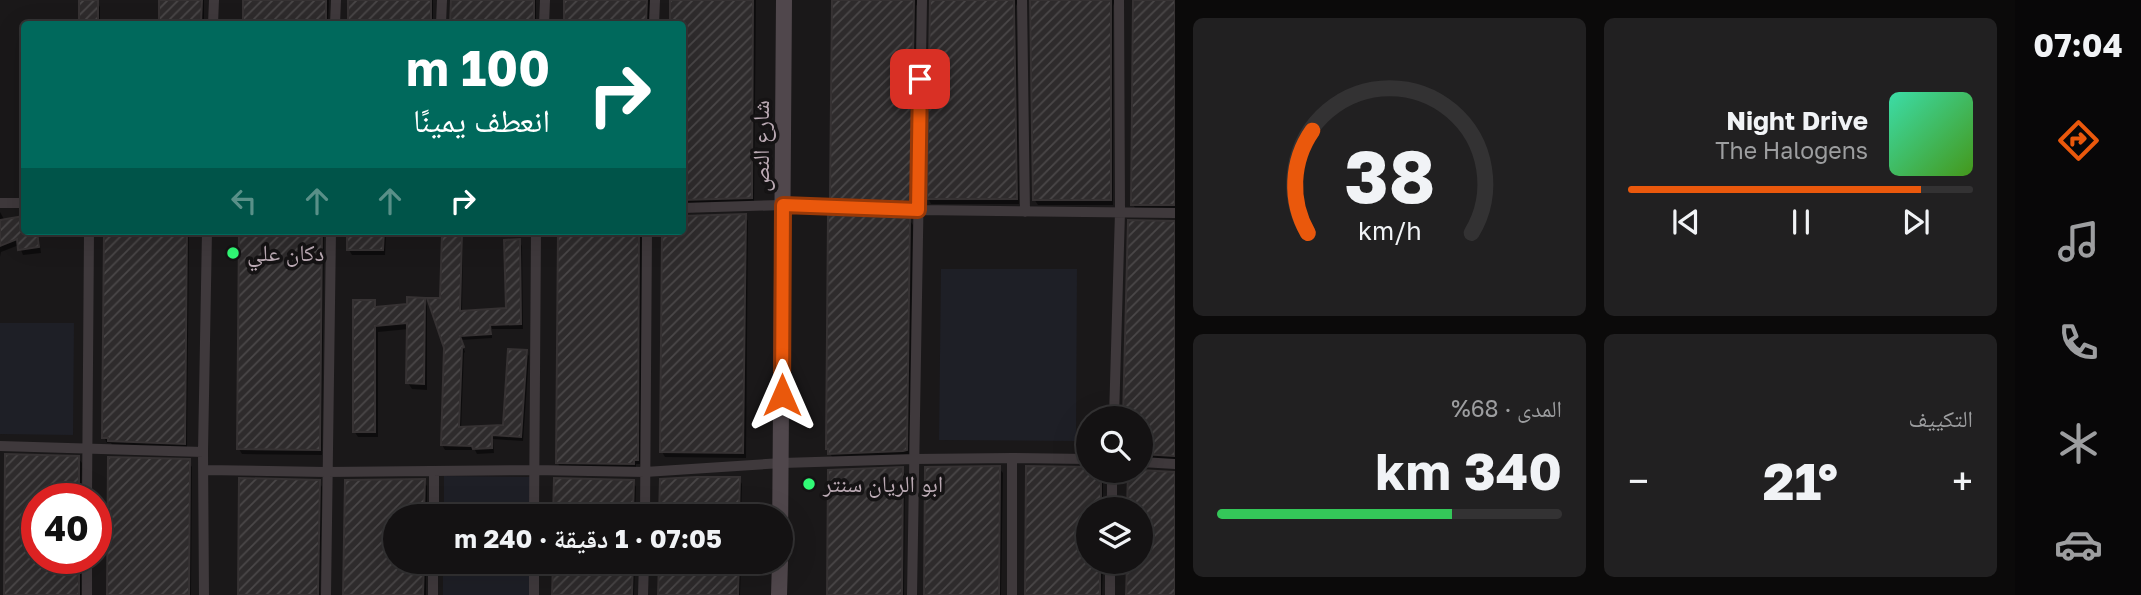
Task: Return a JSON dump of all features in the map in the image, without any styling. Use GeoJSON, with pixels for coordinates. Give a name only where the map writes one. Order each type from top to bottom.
{"type":"FeatureCollection","features":[{"type":"Feature","properties":{"kind":"street"},"geometry":{"type":"LineString","coordinates":[[213,21],[214,0]]}},
{"type":"Feature","properties":{"kind":"street"},"geometry":{"type":"LineString","coordinates":[[335,21],[336,0]]}},
{"type":"Feature","properties":{"kind":"street"},"geometry":{"type":"LineString","coordinates":[[441,21],[442,0]]}},
{"type":"Feature","properties":{"kind":"street"},"geometry":{"type":"LineString","coordinates":[[544,21],[545,0]]}},
{"type":"Feature","properties":{"kind":"street"},"geometry":{"type":"LineString","coordinates":[[654,21],[655,0]]}},
{"type":"Feature","properties":{"kind":"street","name":"شارع النص"},"geometry":{"type":"LineString","coordinates":[[781,504],[784,0]]}},
{"type":"Feature","properties":{"kind":"street"},"geometry":{"type":"LineString","coordinates":[[912,595],[922,0]]}},
{"type":"Feature","properties":{"kind":"street"},"geometry":{"type":"LineString","coordinates":[[1022,0],[1025,212]]}},
{"type":"Feature","properties":{"kind":"street"},"geometry":{"type":"LineString","coordinates":[[1114,406],[1120,212],[1119,0]]}},
{"type":"Feature","properties":{"kind":"street"},"geometry":{"type":"LineString","coordinates":[[0,203],[21,203]]}},
{"type":"Feature","properties":{"kind":"street"},"geometry":{"type":"LineString","coordinates":[[686,208],[783,205],[918,210],[1175,213]]}},
{"type":"Feature","properties":{"kind":"street"},"geometry":{"type":"LineString","coordinates":[[87,483],[89,235]]}},
{"type":"Feature","properties":{"kind":"street"},"geometry":{"type":"LineString","coordinates":[[204,595],[203,452],[207,235]]}},
{"type":"Feature","properties":{"kind":"street"},"geometry":{"type":"LineString","coordinates":[[326,595],[331,235]]}},
{"type":"Feature","properties":{"kind":"street"},"geometry":{"type":"LineString","coordinates":[[534,504],[536,235]]}},
{"type":"Feature","properties":{"kind":"street"},"geometry":{"type":"LineString","coordinates":[[645,504],[647,235]]}},
{"type":"Feature","properties":{"kind":"street"},"geometry":{"type":"LineString","coordinates":[[0,446],[203,452]]}},
{"type":"Feature","properties":{"kind":"street"},"geometry":{"type":"LineString","coordinates":[[1012,458],[1012,595]]}},
{"type":"Feature","properties":{"kind":"street"},"geometry":{"type":"LineString","coordinates":[[204,470],[645,472],[782,463],[915,459],[1076,459]]}},
{"type":"Feature","properties":{"kind":"street"},"geometry":{"type":"LineString","coordinates":[[1153,463],[1175,464]]}},
{"type":"Feature","properties":{"kind":"street"},"geometry":{"type":"LineString","coordinates":[[434,471],[434,504]]}},
{"type":"Feature","properties":{"kind":"street"},"geometry":{"type":"LineString","coordinates":[[87,574],[87,595]]}},
{"type":"Feature","properties":{"kind":"street"},"geometry":{"type":"LineString","coordinates":[[433,574],[433,595]]}},
{"type":"Feature","properties":{"kind":"street"},"geometry":{"type":"LineString","coordinates":[[534,574],[534,595]]}},
{"type":"Feature","properties":{"kind":"street"},"geometry":{"type":"LineString","coordinates":[[643,595],[644,574]]}},
{"type":"Feature","properties":{"kind":"street"},"geometry":{"type":"LineString","coordinates":[[779,595],[780,574]]}},
{"type":"Feature","properties":{"kind":"street"},"geometry":{"type":"LineString","coordinates":[[1110,574],[1110,595]]}},
{"type":"Feature","properties":{"kind":"shaded area"},"geometry":{"type":"Polygon","coordinates":[[[941,269],[1077,269],[1076,441],[939,440],[941,269]]]}},
{"type":"Feature","properties":{"kind":"shaded area"},"geometry":{"type":"Polygon","coordinates":[[[0,323],[74,323],[73,435],[0,434],[0,323]]]}},
{"type":"Feature","properties":{"kind":"shaded area"},"geometry":{"type":"Polygon","coordinates":[[[444,476],[530,477],[530,504],[444,504],[444,476]]]}},
{"type":"Feature","properties":{"kind":"shaded area"},"geometry":{"type":"Polygon","coordinates":[[[443,574],[530,574],[529,595],[443,595],[443,574]]]}},
{"type":"Feature","properties":{"kind":"building"},"geometry":{"type":"Polygon","coordinates":[[[79,0],[98,0],[98,21],[79,21],[79,0]]]}},
{"type":"Feature","properties":{"kind":"building"},"geometry":{"type":"Polygon","coordinates":[[[159,0],[202,0],[201,21],[159,21],[159,0]]]}},
{"type":"Feature","properties":{"kind":"building"},"geometry":{"type":"Polygon","coordinates":[[[243,0],[326,0],[326,21],[243,21],[243,0]]]}},
{"type":"Feature","properties":{"kind":"building"},"geometry":{"type":"Polygon","coordinates":[[[348,0],[431,0],[431,21],[348,21],[348,0]]]}},
{"type":"Feature","properties":{"kind":"building"},"geometry":{"type":"Polygon","coordinates":[[[451,0],[534,0],[534,21],[450,21],[451,0]]]}},
{"type":"Feature","properties":{"kind":"building"},"geometry":{"type":"Polygon","coordinates":[[[564,0],[647,0],[646,21],[564,21],[564,0]]]}},
{"type":"Feature","properties":{"kind":"building"},"geometry":{"type":"Polygon","coordinates":[[[670,0],[753,0],[752,198],[686,200],[686,21],[670,21],[670,0]]]}},
{"type":"Feature","properties":{"kind":"building"},"geometry":{"type":"Polygon","coordinates":[[[832,0],[914,0],[911,202],[830,199],[832,0]]]}},
{"type":"Feature","properties":{"kind":"building"},"geometry":{"type":"Polygon","coordinates":[[[930,0],[1014,0],[1017,199],[927,199],[930,0]]]}},
{"type":"Feature","properties":{"kind":"building"},"geometry":{"type":"Polygon","coordinates":[[[1030,0],[1111,0],[1111,200],[1033,200],[1030,0]]]}},
{"type":"Feature","properties":{"kind":"building"},"geometry":{"type":"Polygon","coordinates":[[[1133,0],[1175,0],[1175,205],[1131,205],[1133,0]]]}},
{"type":"Feature","properties":{"kind":"building"},"geometry":{"type":"Polygon","coordinates":[[[746,214],[743,453],[660,452],[662,235],[686,235],[686,216],[746,214]]]}},
{"type":"Feature","properties":{"kind":"building"},"geometry":{"type":"Polygon","coordinates":[[[828,215],[910,218],[907,450],[828,454],[826,449],[828,215]]]}},
{"type":"Feature","properties":{"kind":"building"},"geometry":{"type":"Polygon","coordinates":[[[21,216],[21,235],[38,235],[39,247],[18,250],[17,239],[0,246],[0,220],[21,216]]]}},
{"type":"Feature","properties":{"kind":"building"},"geometry":{"type":"Polygon","coordinates":[[[1128,220],[1175,221],[1175,456],[1153,455],[1153,406],[1123,406],[1128,220]]]}},
{"type":"Feature","properties":{"kind":"building"},"geometry":{"type":"Polygon","coordinates":[[[104,235],[187,235],[185,444],[108,441],[108,438],[102,438],[104,235]]]}},
{"type":"Feature","properties":{"kind":"building"},"geometry":{"type":"Polygon","coordinates":[[[239,235],[322,235],[320,450],[237,449],[239,235]]]}},
{"type":"Feature","properties":{"kind":"building"},"geometry":{"type":"Polygon","coordinates":[[[347,235],[384,235],[383,250],[347,250],[347,235]]]}},
{"type":"Feature","properties":{"kind":"building"},"geometry":{"type":"Polygon","coordinates":[[[442,235],[462,235],[460,311],[506,308],[504,240],[520,239],[521,324],[490,325],[491,334],[460,336],[464,347],[459,427],[503,425],[508,349],[527,350],[521,437],[492,435],[492,448],[473,449],[472,446],[441,445],[444,348],[427,298],[440,298],[442,235]]]}},
{"type":"Feature","properties":{"kind":"building"},"geometry":{"type":"Polygon","coordinates":[[[558,235],[639,235],[638,460],[634,460],[634,464],[556,463],[558,235]]]}},
{"type":"Feature","properties":{"kind":"building"},"geometry":{"type":"Polygon","coordinates":[[[407,297],[425,298],[424,384],[406,383],[407,323],[375,326],[375,432],[353,432],[353,300],[375,300],[375,307],[407,304],[407,297]]]}},
{"type":"Feature","properties":{"kind":"building"},"geometry":{"type":"Polygon","coordinates":[[[5,454],[79,456],[79,483],[21,483],[21,574],[79,574],[79,595],[4,595],[5,454]]]}},
{"type":"Feature","properties":{"kind":"building"},"geometry":{"type":"Polygon","coordinates":[[[108,457],[190,459],[189,595],[107,595],[107,574],[112,574],[112,483],[108,483],[108,457]]]}},
{"type":"Feature","properties":{"kind":"building"},"geometry":{"type":"Polygon","coordinates":[[[1000,466],[999,595],[924,595],[925,467],[1000,466]]]}},
{"type":"Feature","properties":{"kind":"building"},"geometry":{"type":"Polygon","coordinates":[[[1026,466],[1076,467],[1076,483],[1101,483],[1101,497],[1076,497],[1076,574],[1100,574],[1100,595],[1025,595],[1026,466]]]}},
{"type":"Feature","properties":{"kind":"building"},"geometry":{"type":"Polygon","coordinates":[[[903,467],[902,595],[827,595],[828,470],[903,467]]]}},
{"type":"Feature","properties":{"kind":"building"},"geometry":{"type":"Polygon","coordinates":[[[1153,471],[1175,472],[1175,595],[1126,595],[1127,574],[1153,574],[1153,497],[1127,497],[1128,483],[1153,483],[1153,471]]]}},
{"type":"Feature","properties":{"kind":"building"},"geometry":{"type":"Polygon","coordinates":[[[740,477],[739,504],[659,504],[660,479],[740,477]]]}},
{"type":"Feature","properties":{"kind":"building"},"geometry":{"type":"Polygon","coordinates":[[[239,478],[320,480],[318,595],[238,595],[239,478]]]}},
{"type":"Feature","properties":{"kind":"building"},"geometry":{"type":"Polygon","coordinates":[[[554,478],[634,480],[633,504],[553,504],[554,478]]]}},
{"type":"Feature","properties":{"kind":"building"},"geometry":{"type":"Polygon","coordinates":[[[425,479],[424,504],[383,504],[383,574],[424,574],[423,595],[343,595],[345,480],[425,479]]]}},
{"type":"Feature","properties":{"kind":"building"},"geometry":{"type":"Polygon","coordinates":[[[553,574],[633,574],[632,595],[552,595],[553,574]]]}},
{"type":"Feature","properties":{"kind":"building"},"geometry":{"type":"Polygon","coordinates":[[[659,574],[739,574],[738,595],[658,595],[659,574]]]}},
{"type":"Feature","properties":{"kind":"place","name":"دكان علي"},"geometry":{"type":"Point","coordinates":[233,253]}},
{"type":"Feature","properties":{"kind":"place","name":"ابو الريان سنتر"},"geometry":{"type":"Point","coordinates":[809,484]}},
{"type":"Feature","properties":{"kind":"route"},"geometry":{"type":"LineString","coordinates":[[782,395],[783,205],[918,210],[920,79]]}}]}
